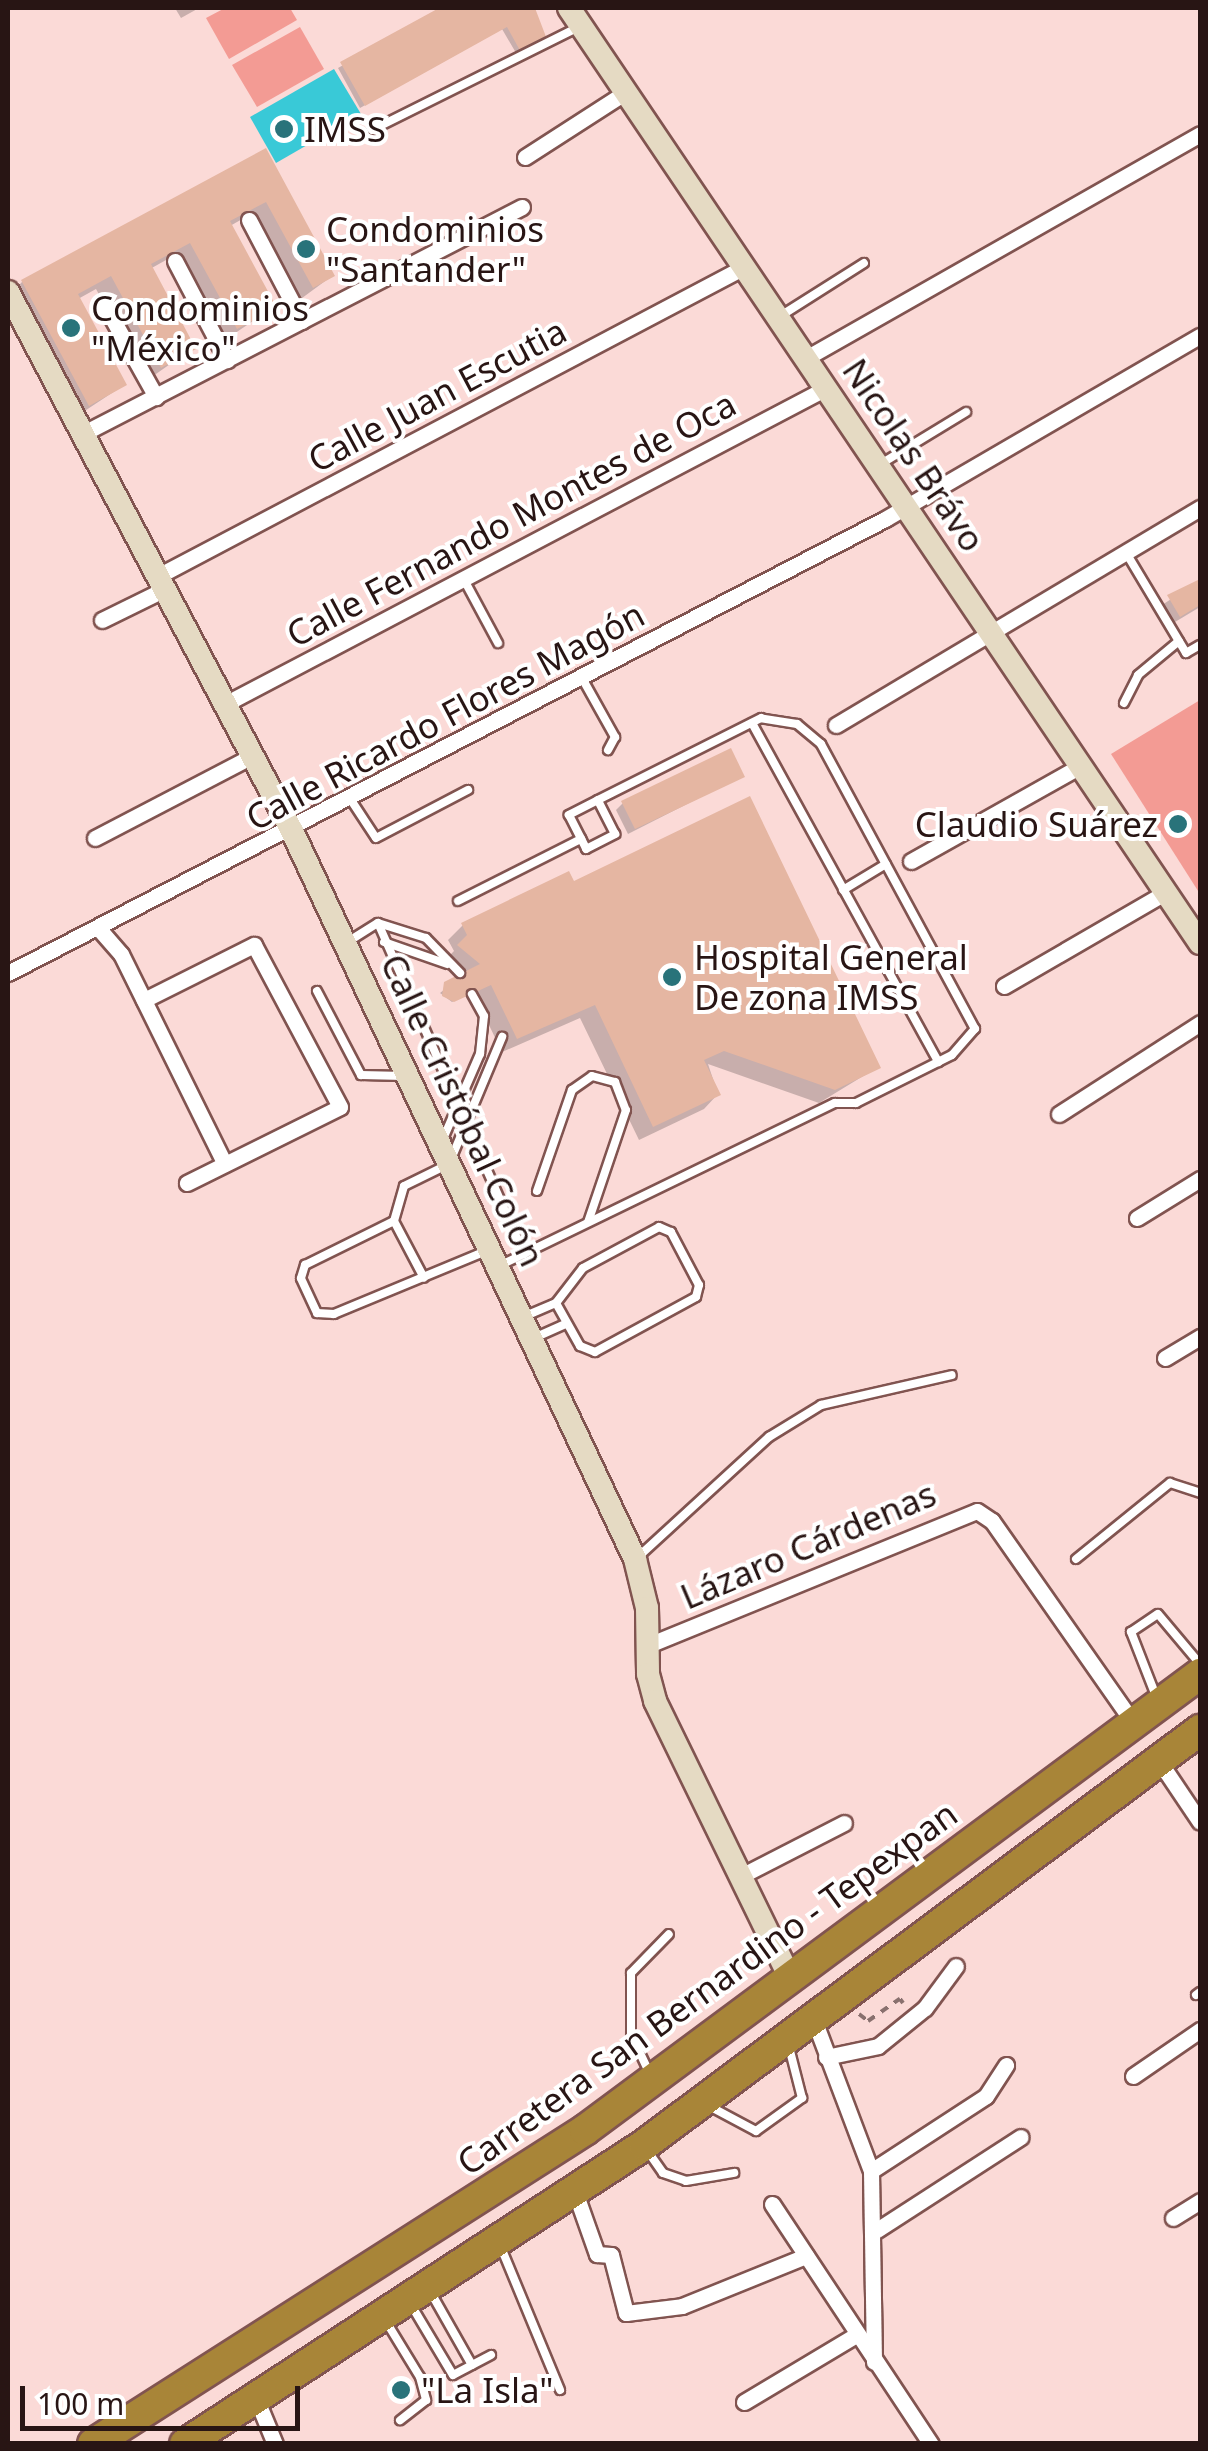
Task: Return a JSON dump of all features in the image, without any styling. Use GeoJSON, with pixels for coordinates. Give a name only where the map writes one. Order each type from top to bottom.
{"type":"FeatureCollection","features":[{"type":"Feature","properties":{"kind":"highway","name":"Carretera San Bernardino - Tepexpan"},"geometry":{"type":"LineString","coordinates":[[93,2444],[653,2081],[1200,1674]]}},
{"type":"Feature","properties":{"kind":"highway"},"geometry":{"type":"LineString","coordinates":[[185,2444],[644,2145],[1200,1730]]}},
{"type":"Feature","properties":{"kind":"street","name":"Nicolas Brávo"},"geometry":{"type":"LineString","coordinates":[[575,17],[1200,943]]}},
{"type":"Feature","properties":{"kind":"street"},"geometry":{"type":"LineString","coordinates":[[525,157],[626,92]]}},
{"type":"Feature","properties":{"kind":"street"},"geometry":{"type":"LineString","coordinates":[[806,358],[1200,134]]}},
{"type":"Feature","properties":{"kind":"street"},"geometry":{"type":"LineString","coordinates":[[82,434],[522,207]]}},
{"type":"Feature","properties":{"kind":"street"},"geometry":{"type":"LineString","coordinates":[[249,220],[302,320]]}},
{"type":"Feature","properties":{"kind":"street"},"geometry":{"type":"LineString","coordinates":[[176,261],[227,360]]}},
{"type":"Feature","properties":{"kind":"street","name":"Calle Juan Escutia"},"geometry":{"type":"LineString","coordinates":[[102,620],[161,582],[744,267]]}},
{"type":"Feature","properties":{"kind":"street","name":"Calle Cristóbal Colón"},"geometry":{"type":"LineString","coordinates":[[8,292],[292,832],[635,1559],[647,1608],[646,1646],[655,1701],[791,1980]]}},
{"type":"Feature","properties":{"kind":"street"},"geometry":{"type":"LineString","coordinates":[[103,302],[156,396]]}},
{"type":"Feature","properties":{"kind":"street","name":"Calle Ricardo Flores Magón"},"geometry":{"type":"LineString","coordinates":[[8,973],[292,832],[906,505],[1200,336]]}},
{"type":"Feature","properties":{"kind":"street","name":"Calle Fernando Montes de Oca"},"geometry":{"type":"LineString","coordinates":[[224,704],[826,388]]}},
{"type":"Feature","properties":{"kind":"street"},"geometry":{"type":"LineString","coordinates":[[836,725],[1200,508]]}},
{"type":"Feature","properties":{"kind":"street"},"geometry":{"type":"LineString","coordinates":[[94,838],[252,756]]}},
{"type":"Feature","properties":{"kind":"street"},"geometry":{"type":"LineString","coordinates":[[911,861],[1082,765]]}},
{"type":"Feature","properties":{"kind":"street"},"geometry":{"type":"LineString","coordinates":[[1004,986],[1166,892]]}},
{"type":"Feature","properties":{"kind":"street"},"geometry":{"type":"LineString","coordinates":[[100,930],[121,954],[225,1164]]}},
{"type":"Feature","properties":{"kind":"street"},"geometry":{"type":"LineString","coordinates":[[144,1000],[254,946],[340,1107],[187,1183]]}},
{"type":"Feature","properties":{"kind":"street"},"geometry":{"type":"LineString","coordinates":[[1059,1114],[1200,1023]]}},
{"type":"Feature","properties":{"kind":"street"},"geometry":{"type":"LineString","coordinates":[[1137,1218],[1200,1179]]}},
{"type":"Feature","properties":{"kind":"street"},"geometry":{"type":"LineString","coordinates":[[1165,1358],[1200,1337]]}},
{"type":"Feature","properties":{"kind":"street","name":"Lázaro Cárdenas"},"geometry":{"type":"LineString","coordinates":[[646,1646],[958,1513],[977,1511],[992,1521],[1134,1724]]}},
{"type":"Feature","properties":{"kind":"street"},"geometry":{"type":"LineString","coordinates":[[1159,1761],[1200,1822]]}},
{"type":"Feature","properties":{"kind":"street"},"geometry":{"type":"LineString","coordinates":[[739,1877],[844,1823]]}},
{"type":"Feature","properties":{"kind":"street"},"geometry":{"type":"LineString","coordinates":[[826,2057],[878,2046],[925,2008],[956,1966]]}},
{"type":"Feature","properties":{"kind":"street"},"geometry":{"type":"LineString","coordinates":[[814,2020],[872,2171],[876,2230],[874,2362]]}},
{"type":"Feature","properties":{"kind":"street"},"geometry":{"type":"LineString","coordinates":[[1133,2076],[1200,2030]]}},
{"type":"Feature","properties":{"kind":"street"},"geometry":{"type":"LineString","coordinates":[[872,2171],[986,2096],[1006,2066]]}},
{"type":"Feature","properties":{"kind":"street"},"geometry":{"type":"LineString","coordinates":[[876,2230],[1021,2137]]}},
{"type":"Feature","properties":{"kind":"street"},"geometry":{"type":"LineString","coordinates":[[575,2192],[597,2254],[611,2255],[626,2313],[682,2306],[806,2256]]}},
{"type":"Feature","properties":{"kind":"street"},"geometry":{"type":"LineString","coordinates":[[1173,2218],[1200,2201]]}},
{"type":"Feature","properties":{"kind":"street"},"geometry":{"type":"LineString","coordinates":[[772,2204],[931,2444]]}},
{"type":"Feature","properties":{"kind":"street"},"geometry":{"type":"LineString","coordinates":[[744,2402],[856,2335]]}},
{"type":"Feature","properties":{"kind":"street"},"geometry":{"type":"LineString","coordinates":[[256,2398],[275,2444]]}},
{"type":"Feature","properties":{"kind":"lane"},"geometry":{"type":"LineString","coordinates":[[372,130],[575,17]]}},
{"type":"Feature","properties":{"kind":"lane"},"geometry":{"type":"LineString","coordinates":[[778,317],[864,262]]}},
{"type":"Feature","properties":{"kind":"lane"},"geometry":{"type":"LineString","coordinates":[[879,465],[966,412]]}},
{"type":"Feature","properties":{"kind":"lane"},"geometry":{"type":"LineString","coordinates":[[1125,551],[1186,653],[1200,645]]}},
{"type":"Feature","properties":{"kind":"lane"},"geometry":{"type":"LineString","coordinates":[[463,578],[498,643]]}},
{"type":"Feature","properties":{"kind":"lane"},"geometry":{"type":"LineString","coordinates":[[1124,703],[1138,675],[1179,642]]}},
{"type":"Feature","properties":{"kind":"lane"},"geometry":{"type":"LineString","coordinates":[[582,678],[615,737],[608,750]]}},
{"type":"Feature","properties":{"kind":"lane"},"geometry":{"type":"LineString","coordinates":[[394,1221],[305,1265],[301,1278],[316,1313],[334,1314],[424,1278],[494,1258],[524,1254],[835,1103],[856,1103],[938,1062],[975,1029],[821,744],[797,724],[752,723],[598,800],[568,815],[586,849],[615,834],[598,800]]}},
{"type":"Feature","properties":{"kind":"lane"},"geometry":{"type":"LineString","coordinates":[[752,723],[938,1062]]}},
{"type":"Feature","properties":{"kind":"lane"},"geometry":{"type":"LineString","coordinates":[[351,800],[376,838],[468,790]]}},
{"type":"Feature","properties":{"kind":"lane"},"geometry":{"type":"LineString","coordinates":[[458,901],[581,839]]}},
{"type":"Feature","properties":{"kind":"lane"},"geometry":{"type":"LineString","coordinates":[[844,890],[886,864]]}},
{"type":"Feature","properties":{"kind":"lane"},"geometry":{"type":"LineString","coordinates":[[378,923],[457,1112],[524,1254]]}},
{"type":"Feature","properties":{"kind":"lane"},"geometry":{"type":"LineString","coordinates":[[346,942],[378,923],[426,938],[460,973]]}},
{"type":"Feature","properties":{"kind":"lane"},"geometry":{"type":"LineString","coordinates":[[384,942],[447,964]]}},
{"type":"Feature","properties":{"kind":"lane"},"geometry":{"type":"LineString","coordinates":[[317,990],[361,1075],[390,1080],[408,1075]]}},
{"type":"Feature","properties":{"kind":"lane"},"geometry":{"type":"LineString","coordinates":[[445,1154],[484,1016],[472,994]]}},
{"type":"Feature","properties":{"kind":"lane"},"geometry":{"type":"LineString","coordinates":[[424,1278],[394,1221],[404,1186],[466,1132],[502,1037]]}},
{"type":"Feature","properties":{"kind":"lane"},"geometry":{"type":"LineString","coordinates":[[537,1191],[572,1090],[592,1076],[615,1082],[626,1110],[588,1223]]}},
{"type":"Feature","properties":{"kind":"lane"},"geometry":{"type":"LineString","coordinates":[[521,1318],[556,1303],[583,1268],[660,1227],[671,1232],[699,1286],[696,1297],[595,1352],[580,1346],[556,1303]]}},
{"type":"Feature","properties":{"kind":"lane"},"geometry":{"type":"LineString","coordinates":[[530,1340],[566,1324]]}},
{"type":"Feature","properties":{"kind":"lane"},"geometry":{"type":"LineString","coordinates":[[635,1559],[733,1477],[769,1437],[821,1405],[952,1375]]}},
{"type":"Feature","properties":{"kind":"lane"},"geometry":{"type":"LineString","coordinates":[[1076,1559],[1170,1483],[1200,1493]]}},
{"type":"Feature","properties":{"kind":"lane"},"geometry":{"type":"LineString","coordinates":[[1160,1704],[1131,1632],[1158,1614],[1200,1664]]}},
{"type":"Feature","properties":{"kind":"lane"},"geometry":{"type":"LineString","coordinates":[[653,2081],[631,2034],[631,1973],[669,1934]]}},
{"type":"Feature","properties":{"kind":"lane"},"geometry":{"type":"LineString","coordinates":[[704,2101],[732,2124],[756,2130],[802,2098],[786,2040]]}},
{"type":"Feature","properties":{"kind":"lane"},"geometry":{"type":"LineString","coordinates":[[644,2145],[663,2172],[686,2181],[734,2174]]}},
{"type":"Feature","properties":{"kind":"lane"},"geometry":{"type":"LineString","coordinates":[[498,2241],[560,2390]]}},
{"type":"Feature","properties":{"kind":"lane"},"geometry":{"type":"LineString","coordinates":[[406,2301],[453,2375],[491,2355]]}},
{"type":"Feature","properties":{"kind":"lane"},"geometry":{"type":"LineString","coordinates":[[406,2301],[472,2366]]}},
{"type":"Feature","properties":{"kind":"lane"},"geometry":{"type":"LineString","coordinates":[[400,2420],[426,2400],[406,2301]]}},
{"type":"Feature","properties":{"kind":"path"},"geometry":{"type":"LineString","coordinates":[[840,2001],[868,2021],[900,1999],[905,2006],[891,2018]]}},
{"type":"Feature","properties":{"kind":"shaded area"},"geometry":{"type":"Polygon","coordinates":[[[225,8],[290,8],[297,20],[229,59],[206,18],[225,8]]]}},
{"type":"Feature","properties":{"kind":"shaded area"},"geometry":{"type":"Polygon","coordinates":[[[300,27],[324,69],[257,107],[232,65],[300,27]]]}},
{"type":"Feature","properties":{"kind":"shaded area","name":"Claudio Suárez"},"geometry":{"type":"Polygon","coordinates":[[[1200,700],[1200,894],[1111,754],[1200,700]]]}},
{"type":"Feature","properties":{"kind":"water"},"geometry":{"type":"Polygon","coordinates":[[[334,69],[361,114],[276,163],[250,117],[334,69]]]}},
{"type":"Feature","properties":{"kind":"building"},"geometry":{"type":"Polygon","coordinates":[[[439,8],[535,8],[548,42],[523,56],[507,27],[365,106],[340,62],[439,8]]]}},
{"type":"Feature","properties":{"kind":"building"},"geometry":{"type":"Polygon","coordinates":[[[266,148],[335,276],[313,288],[266,202],[230,221],[277,308],[237,329],[190,243],[151,264],[196,349],[161,368],[111,276],[78,294],[127,385],[89,406],[21,280],[266,148]]]}},
{"type":"Feature","properties":{"kind":"building"},"geometry":{"type":"Polygon","coordinates":[[[1200,579],[1200,605],[1180,617],[1167,595],[1200,579]]]}},
{"type":"Feature","properties":{"kind":"building"},"geometry":{"type":"Polygon","coordinates":[[[731,748],[745,777],[635,829],[621,801],[731,748]]]}},
{"type":"Feature","properties":{"kind":"building"},"geometry":{"type":"Polygon","coordinates":[[[750,796],[881,1068],[835,1090],[724,1051],[704,1060],[721,1095],[653,1127],[595,1005],[517,1039],[491,985],[454,1002],[442,996],[444,982],[480,964],[457,945],[467,935],[461,923],[569,871],[574,881],[750,796]]]}},
{"type":"Feature","properties":{"kind":"place","name":"IMSS"},"geometry":{"type":"Point","coordinates":[284,129]}},
{"type":"Feature","properties":{"kind":"place","name":"Condominios \"Santander\""},"geometry":{"type":"Point","coordinates":[306,249]}},
{"type":"Feature","properties":{"kind":"place","name":"Condominios \"México\""},"geometry":{"type":"Point","coordinates":[71,328]}},
{"type":"Feature","properties":{"kind":"place","name":"Claudio Suárez"},"geometry":{"type":"Point","coordinates":[1178,824]}},
{"type":"Feature","properties":{"kind":"place","name":"Hospital General De zona IMSS"},"geometry":{"type":"Point","coordinates":[672,977]}},
{"type":"Feature","properties":{"kind":"place","name":"\"La Isla\""},"geometry":{"type":"Point","coordinates":[401,2390]}}]}
